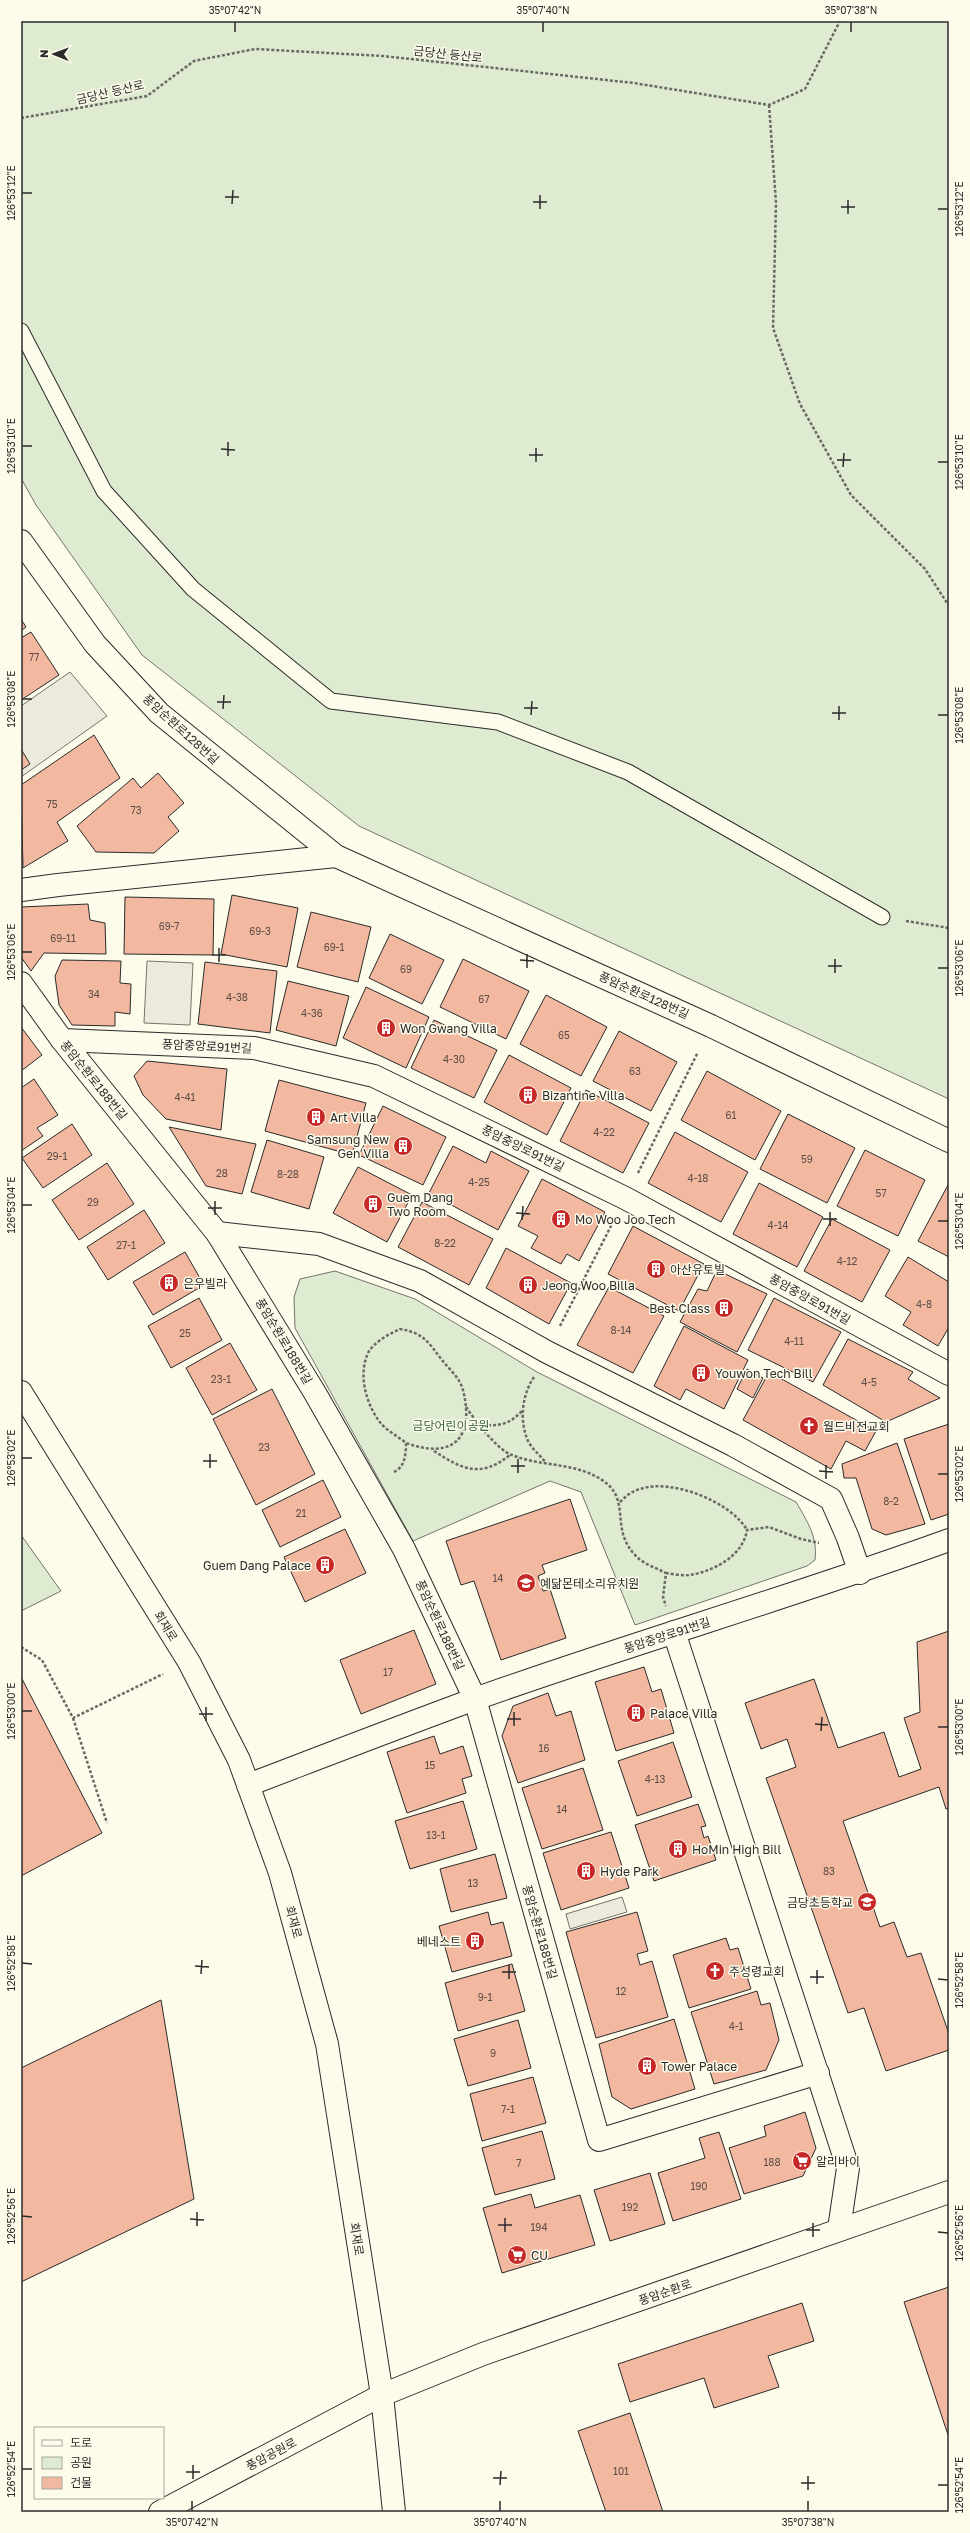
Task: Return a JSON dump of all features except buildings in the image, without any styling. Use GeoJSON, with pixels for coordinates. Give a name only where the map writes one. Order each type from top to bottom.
{"type":"FeatureCollection","features":[{"type":"Feature","properties":{"kind":"street","name":"풍암순환로128번길"},"geometry":{"type":"LineString","coordinates":[[21,541],[95,644],[159,713],[336,856],[711,1026],[949,1141]]}},
{"type":"Feature","properties":{"kind":"street"},"geometry":{"type":"LineString","coordinates":[[21,890],[58,884],[336,856]]}},
{"type":"Feature","properties":{"kind":"street","name":"풍암순환로188번길"},"geometry":{"type":"LineString","coordinates":[[21,983],[62,1040],[217,1233],[315,1393],[404,1549],[475,1700],[599,2140],[818,2073]]}},
{"type":"Feature","properties":{"kind":"street","name":"풍암중앙로91번길"},"geometry":{"type":"LineString","coordinates":[[62,1040],[254,1048],[374,1076],[625,1198],[949,1374]]}},
{"type":"Feature","properties":{"kind":"street"},"geometry":{"type":"LineString","coordinates":[[217,1233],[326,1247],[420,1282],[547,1352],[733,1445],[831,1498],[848,1538],[860,1573]]}},
{"type":"Feature","properties":{"kind":"street","name":"회재로"},"geometry":{"type":"LineString","coordinates":[[21,1392],[189,1662],[239,1760],[280,1873],[327,2044],[382,2395],[394,2512]]}},
{"type":"Feature","properties":{"kind":"street","name":"풍암중앙로91번길"},"geometry":{"type":"LineString","coordinates":[[248,1785],[475,1700],[674,1632],[860,1573],[949,1540]]}},
{"type":"Feature","properties":{"kind":"street"},"geometry":{"type":"LineString","coordinates":[[674,1632],[848,2168],[839,2229]]}},
{"type":"Feature","properties":{"kind":"street","name":"풍암순환로"},"geometry":{"type":"LineString","coordinates":[[382,2395],[483,2354],[949,2192]]}},
{"type":"Feature","properties":{"kind":"street","name":"풍암공원로"},"geometry":{"type":"LineString","coordinates":[[160,2512],[382,2395]]}},
{"type":"Feature","properties":{"kind":"lane"},"geometry":{"type":"LineString","coordinates":[[21,331],[104,491],[192,589],[331,701],[498,722],[628,772],[882,917]]}},
{"type":"Feature","properties":{"kind":"path"},"geometry":{"type":"LineString","coordinates":[[840,21],[805,88],[769,105],[776,203],[773,328],[800,404],[851,495],[926,569],[949,606]]}},
{"type":"Feature","properties":{"kind":"path","name":"금당산 등산로"},"geometry":{"type":"LineString","coordinates":[[21,118],[147,96],[194,61],[255,49],[391,56],[634,83],[769,105]]}},
{"type":"Feature","properties":{"kind":"path"},"geometry":{"type":"LineString","coordinates":[[882,917],[949,928]]}},
{"type":"Feature","properties":{"kind":"path"},"geometry":{"type":"LineString","coordinates":[[546,1463],[529,1442],[524,1428],[523,1410],[528,1386],[547,1352],[711,1026]]}},
{"type":"Feature","properties":{"kind":"path"},"geometry":{"type":"LineString","coordinates":[[434,1451],[456,1441],[464,1431],[467,1419],[463,1389],[455,1375],[424,1336],[400,1329],[385,1336],[368,1353],[364,1377],[366,1398],[380,1422],[406,1443],[434,1451],[452,1463],[478,1470],[498,1465],[510,1455]]}},
{"type":"Feature","properties":{"kind":"path"},"geometry":{"type":"LineString","coordinates":[[465,1405],[478,1424],[510,1455],[574,1468],[602,1480],[613,1489],[620,1502],[620,1524],[626,1544],[637,1558],[666,1573],[690,1575],[728,1560],[742,1547],[747,1530],[743,1523],[726,1509],[699,1495],[672,1486],[642,1488],[630,1493],[620,1502]]}},
{"type":"Feature","properties":{"kind":"path"},"geometry":{"type":"LineString","coordinates":[[478,1424],[503,1425],[512,1422],[523,1410]]}},
{"type":"Feature","properties":{"kind":"path"},"geometry":{"type":"LineString","coordinates":[[392,1473],[398,1470],[406,1457],[406,1443]]}},
{"type":"Feature","properties":{"kind":"path"},"geometry":{"type":"LineString","coordinates":[[747,1530],[769,1527],[816,1543],[848,1538]]}},
{"type":"Feature","properties":{"kind":"path"},"geometry":{"type":"LineString","coordinates":[[666,1573],[663,1597],[667,1608]]}},
{"type":"Feature","properties":{"kind":"path"},"geometry":{"type":"LineString","coordinates":[[21,1647],[42,1660],[73,1718],[107,1823]]}},
{"type":"Feature","properties":{"kind":"path"},"geometry":{"type":"LineString","coordinates":[[73,1718],[189,1662]]}},
{"type":"Feature","properties":{"kind":"green space"},"geometry":{"type":"Polygon","coordinates":[[[21,21],[949,21],[949,1099],[359,826],[142,655],[36,505],[21,478],[21,21]]]}},
{"type":"Feature","properties":{"kind":"green space","name":"금당어린이공원"},"geometry":{"type":"Polygon","coordinates":[[[335,1271],[415,1299],[537,1372],[796,1502],[811,1530],[815,1544],[815,1560],[807,1566],[635,1625],[581,1492],[550,1481],[413,1541],[295,1328],[294,1297],[300,1279],[335,1271]]]}},
{"type":"Feature","properties":{"kind":"green space"},"geometry":{"type":"Polygon","coordinates":[[[21,1535],[61,1591],[21,1611],[21,1535]]]}},
{"type":"Feature","properties":{"kind":"shaded area"},"geometry":{"type":"Polygon","coordinates":[[[70,672],[107,716],[21,777],[21,706],[70,672]]]}},
{"type":"Feature","properties":{"kind":"shaded area"},"geometry":{"type":"Polygon","coordinates":[[[147,961],[193,963],[190,1025],[144,1023],[147,961]]]}},
{"type":"Feature","properties":{"kind":"shaded area"},"geometry":{"type":"Polygon","coordinates":[[[622,1897],[627,1912],[570,1929],[566,1914],[622,1897]]]}},
{"type":"Feature","properties":{"kind":"place","name":"Won Gwang Villa"},"geometry":{"type":"Point","coordinates":[386,1028]}},
{"type":"Feature","properties":{"kind":"place","name":"Bizantine Villa"},"geometry":{"type":"Point","coordinates":[528,1095]}},
{"type":"Feature","properties":{"kind":"place","name":"Art Villa"},"geometry":{"type":"Point","coordinates":[316,1117]}},
{"type":"Feature","properties":{"kind":"place","name":"Samsung New Gen Villa"},"geometry":{"type":"Point","coordinates":[403,1146]}},
{"type":"Feature","properties":{"kind":"place","name":"Guem Dang Two Room"},"geometry":{"type":"Point","coordinates":[373,1204]}},
{"type":"Feature","properties":{"kind":"place","name":"Mo Woo Joo Tech"},"geometry":{"type":"Point","coordinates":[561,1219]}},
{"type":"Feature","properties":{"kind":"place","name":"아산유토빌"},"geometry":{"type":"Point","coordinates":[656,1269]}},
{"type":"Feature","properties":{"kind":"place","name":"은우빌라"},"geometry":{"type":"Point","coordinates":[169,1283]}},
{"type":"Feature","properties":{"kind":"place","name":"Jeong Woo Billa"},"geometry":{"type":"Point","coordinates":[528,1285]}},
{"type":"Feature","properties":{"kind":"place","name":"Best Class"},"geometry":{"type":"Point","coordinates":[724,1308]}},
{"type":"Feature","properties":{"kind":"place","name":"Youwon Tech Bill"},"geometry":{"type":"Point","coordinates":[701,1373]}},
{"type":"Feature","properties":{"kind":"place","name":"월드비전교회"},"geometry":{"type":"Point","coordinates":[809,1426]}},
{"type":"Feature","properties":{"kind":"place","name":"Guem Dang Palace"},"geometry":{"type":"Point","coordinates":[325,1565]}},
{"type":"Feature","properties":{"kind":"place","name":"예닮몬테소리유치원"},"geometry":{"type":"Point","coordinates":[526,1583]}},
{"type":"Feature","properties":{"kind":"place","name":"Palace Villa"},"geometry":{"type":"Point","coordinates":[636,1713]}},
{"type":"Feature","properties":{"kind":"place","name":"HoMin High Bill"},"geometry":{"type":"Point","coordinates":[678,1849]}},
{"type":"Feature","properties":{"kind":"place","name":"Hyde Park"},"geometry":{"type":"Point","coordinates":[586,1871]}},
{"type":"Feature","properties":{"kind":"place","name":"금당초등학교"},"geometry":{"type":"Point","coordinates":[867,1902]}},
{"type":"Feature","properties":{"kind":"place","name":"베네스트"},"geometry":{"type":"Point","coordinates":[475,1941]}},
{"type":"Feature","properties":{"kind":"place","name":"주성령교회"},"geometry":{"type":"Point","coordinates":[715,1971]}},
{"type":"Feature","properties":{"kind":"place","name":"Tower Palace"},"geometry":{"type":"Point","coordinates":[647,2066]}},
{"type":"Feature","properties":{"kind":"place","name":"알리바이"},"geometry":{"type":"Point","coordinates":[802,2161]}},
{"type":"Feature","properties":{"kind":"place","name":"CU"},"geometry":{"type":"Point","coordinates":[517,2255]}}]}
